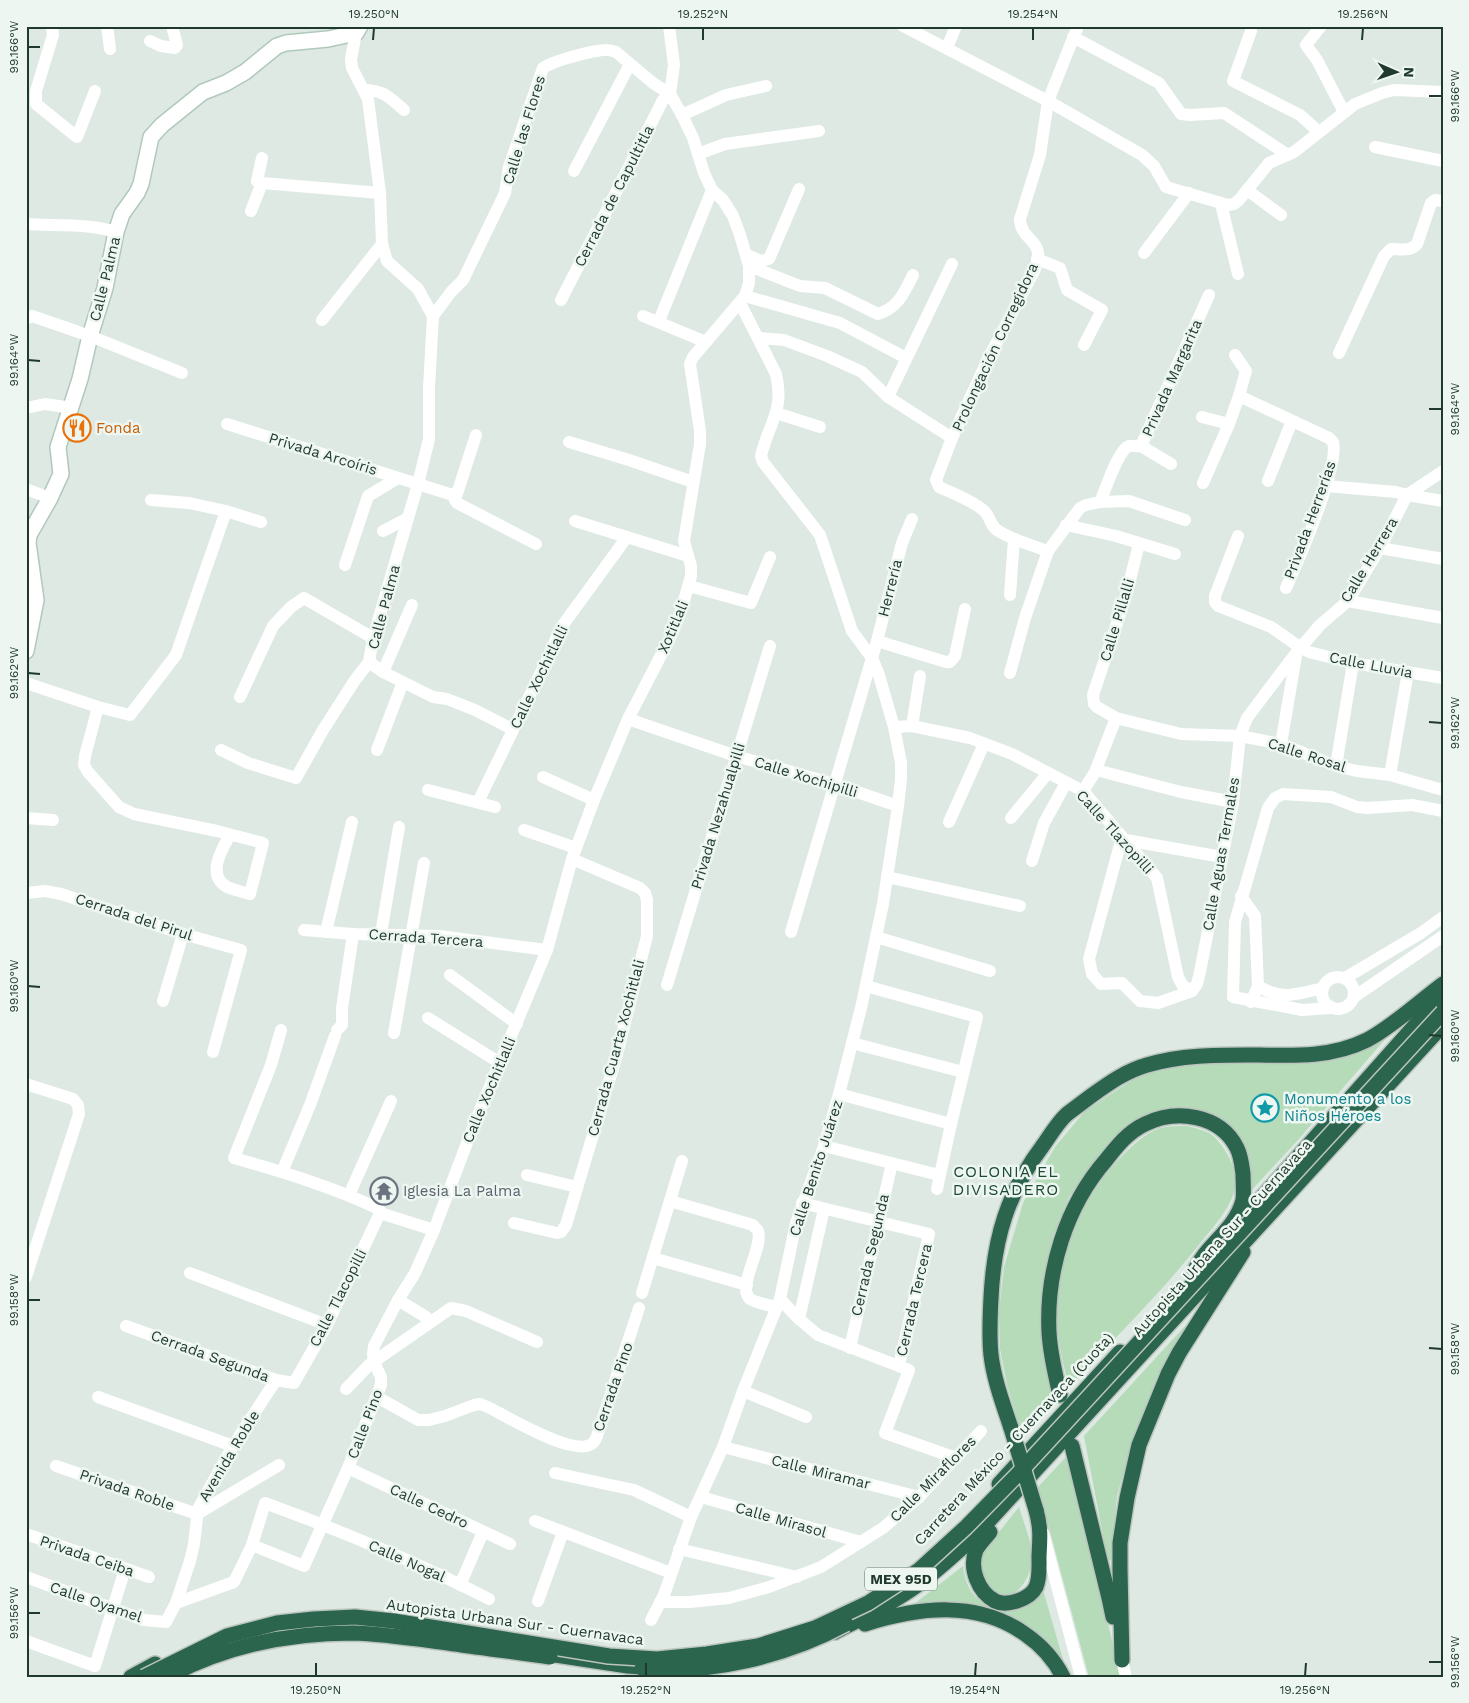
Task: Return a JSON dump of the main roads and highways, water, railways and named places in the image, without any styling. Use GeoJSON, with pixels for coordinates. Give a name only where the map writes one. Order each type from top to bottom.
{"type":"FeatureCollection","features":[{"type":"Feature","properties":{"kind":"highway"},"geometry":{"type":"LineString","coordinates":[[1013,1492],[1010,1506],[977,1549],[975,1555],[975,1574],[978,1583],[994,1600],[1000,1602],[1016,1601],[1024,1598],[1035,1588],[1038,1576],[1041,1526],[997,1383],[991,1357],[989,1329],[993,1262],[998,1236],[1008,1205],[1020,1179],[1033,1158],[1066,1116],[1117,1078],[1148,1065],[1175,1058],[1206,1055],[1306,1056],[1337,1051],[1366,1040],[1443,984]]}},
{"type":"Feature","properties":{"kind":"highway","name":"Carretera México - Cuernavaca (Cuota)"},"geometry":{"type":"LineString","coordinates":[[131,1677],[172,1656],[213,1640],[256,1628],[321,1618],[367,1618],[416,1622],[614,1653],[660,1655],[715,1650],[778,1637],[810,1625],[875,1595],[905,1576],[963,1524],[1193,1275],[1443,994]]}},
{"type":"Feature","properties":{"kind":"highway","name":"Autopista Urbana Sur - Cuernavaca"},"geometry":{"type":"LineString","coordinates":[[144,1677],[228,1636],[277,1623],[314,1619],[355,1617],[394,1621],[609,1656],[657,1659],[758,1646],[815,1628],[868,1603],[919,1570],[966,1527],[1017,1475],[1443,1012]]}},
{"type":"Feature","properties":{"kind":"highway","name":"Autopista Urbana Sur - Cuernavaca"},"geometry":{"type":"LineString","coordinates":[[167,1677],[186,1667],[230,1650],[279,1638],[314,1635],[354,1634],[390,1636],[656,1670],[716,1666],[763,1656],[825,1636],[898,1595],[922,1578],[968,1539],[1443,1024]]}},
{"type":"Feature","properties":{"kind":"highway","name":"MEX 95D"},"geometry":{"type":"LineString","coordinates":[[161,1677],[186,1665],[283,1637],[341,1630],[373,1630],[476,1643],[628,1666],[659,1668],[722,1664],[758,1657],[826,1637],[883,1607],[918,1585],[974,1537],[1013,1492],[1108,1391],[1443,1024]]}},
{"type":"Feature","properties":{"kind":"highway"},"geometry":{"type":"LineString","coordinates":[[1060,1395],[1051,1352],[1048,1309],[1056,1258],[1064,1233],[1073,1209],[1096,1170],[1125,1137],[1143,1125],[1159,1118],[1180,1115],[1191,1116],[1210,1122],[1231,1140],[1238,1149],[1240,1158],[1243,1200],[1233,1222],[1198,1262],[1193,1275]]}},
{"type":"Feature","properties":{"kind":"highway"},"geometry":{"type":"LineString","coordinates":[[1072,1446],[1110,1598],[1118,1652],[1122,1660],[1120,1543],[1139,1446],[1168,1374],[1179,1353],[1259,1225]]}},
{"type":"Feature","properties":{"kind":"highway"},"geometry":{"type":"LineString","coordinates":[[826,1637],[903,1613],[930,1609],[971,1611],[992,1616],[1016,1627],[1050,1655],[1063,1677]]}},
{"type":"Feature","properties":{"kind":"place","name":"Fonda"},"geometry":{"type":"Point","coordinates":[77,428]}},
{"type":"Feature","properties":{"kind":"place","name":"Monumento a los Niños Héroes"},"geometry":{"type":"Point","coordinates":[1265,1108]}},
{"type":"Feature","properties":{"kind":"place","name":"Iglesia La Palma"},"geometry":{"type":"Point","coordinates":[384,1191]}},
{"type":"Feature","properties":{"kind":"district","name":"COLONIA EL DIVISADERO"},"geometry":{"type":"Point","coordinates":[1006,1180]}}]}
